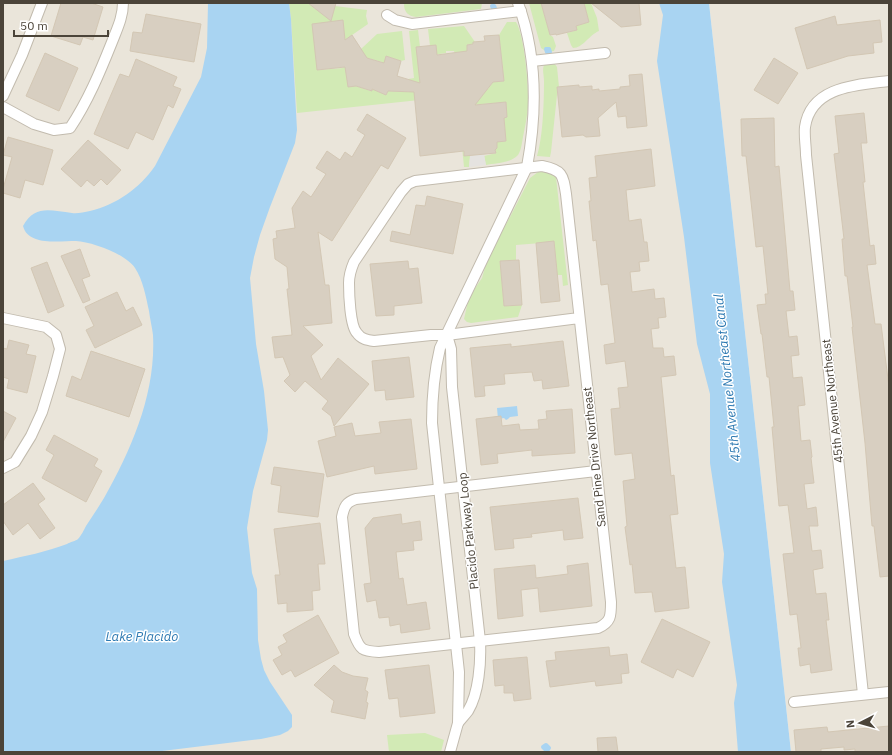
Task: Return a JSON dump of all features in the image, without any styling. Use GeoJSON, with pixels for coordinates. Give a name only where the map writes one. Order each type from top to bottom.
{"type":"FeatureCollection","features":[{"type":"Feature","properties":{"kind":"street"},"geometry":{"type":"LineString","coordinates":[[3,96],[22,55],[42,3]]}},
{"type":"Feature","properties":{"kind":"street"},"geometry":{"type":"LineString","coordinates":[[3,107],[34,124],[54,130],[70,128],[83,109],[107,55],[120,19],[123,3]]}},
{"type":"Feature","properties":{"kind":"street"},"geometry":{"type":"LineString","coordinates":[[387,15],[395,20],[412,24],[519,7]]}},
{"type":"Feature","properties":{"kind":"street","name":"Placido Parkway Loop"},"geometry":{"type":"LineString","coordinates":[[450,752],[458,723],[459,672],[432,423],[432,398],[436,362],[440,348],[527,167],[532,141],[534,109],[532,61],[525,23],[519,7]]}},
{"type":"Feature","properties":{"kind":"street"},"geometry":{"type":"LineString","coordinates":[[532,61],[605,53]]}},
{"type":"Feature","properties":{"kind":"street","name":"45th Avenue Northeast"},"geometry":{"type":"LineString","coordinates":[[863,694],[806,155],[806,127],[812,108],[826,95],[846,87],[889,81]]}},
{"type":"Feature","properties":{"kind":"street","name":"Sand Pine Drive Northeast"},"geometry":{"type":"LineString","coordinates":[[439,490],[356,499],[349,501],[344,508],[342,516],[354,634],[358,644],[366,651],[379,652],[598,628],[606,624],[611,615],[611,602],[564,181],[560,172],[552,168],[542,166],[415,181],[408,184],[402,192],[354,262],[350,272],[348,283],[352,322],[356,333],[365,340],[374,341],[431,335],[447,335]]}},
{"type":"Feature","properties":{"kind":"street"},"geometry":{"type":"LineString","coordinates":[[3,318],[46,328],[56,335],[60,349],[54,376],[42,412],[31,436],[15,462],[3,468]]}},
{"type":"Feature","properties":{"kind":"street"},"geometry":{"type":"LineString","coordinates":[[447,335],[579,318]]}},
{"type":"Feature","properties":{"kind":"street","name":"Placido Parkway Loop"},"geometry":{"type":"LineString","coordinates":[[447,335],[451,349],[452,387],[480,641],[480,660],[474,694],[468,711],[458,723]]}},
{"type":"Feature","properties":{"kind":"street"},"geometry":{"type":"LineString","coordinates":[[439,490],[596,471]]}},
{"type":"Feature","properties":{"kind":"street"},"geometry":{"type":"LineString","coordinates":[[794,702],[889,692]]}},
{"type":"Feature","properties":{"kind":"shaded area"},"geometry":{"type":"Polygon","coordinates":[[[3,3],[685,3],[768,752],[3,752],[3,3]]]}},
{"type":"Feature","properties":{"kind":"shaded area"},"geometry":{"type":"Polygon","coordinates":[[[709,3],[889,3],[889,752],[791,752],[709,3]]]}},
{"type":"Feature","properties":{"kind":"shaded area"},"geometry":{"type":"Polygon","coordinates":[[[484,154],[486,165],[469,167],[470,156],[484,154]]]}},
{"type":"Feature","properties":{"kind":"green space"},"geometry":{"type":"Polygon","coordinates":[[[289,3],[310,3],[315,9],[335,6],[367,10],[366,16],[368,24],[342,42],[318,70],[343,68],[342,60],[361,49],[377,34],[402,31],[405,60],[401,61],[386,56],[384,65],[381,64],[382,62],[364,57],[356,86],[371,91],[372,89],[386,95],[388,91],[409,92],[408,79],[414,78],[409,31],[418,30],[420,47],[418,47],[419,58],[455,54],[454,51],[446,51],[446,53],[433,55],[432,45],[430,46],[428,29],[464,26],[475,42],[467,45],[470,73],[488,89],[493,82],[504,81],[499,35],[507,22],[516,22],[524,50],[528,99],[526,122],[518,155],[511,160],[486,165],[484,156],[496,153],[496,142],[506,141],[504,118],[507,117],[506,102],[460,106],[464,156],[470,156],[469,167],[464,167],[457,96],[297,113],[289,3]]]}},
{"type":"Feature","properties":{"kind":"green space"},"geometry":{"type":"Polygon","coordinates":[[[405,3],[482,3],[481,9],[416,17],[407,13],[404,7],[405,3]]]}},
{"type":"Feature","properties":{"kind":"green space"},"geometry":{"type":"Polygon","coordinates":[[[529,3],[541,3],[550,35],[553,37],[556,46],[554,51],[547,52],[541,48],[529,3]]]}},
{"type":"Feature","properties":{"kind":"green space"},"geometry":{"type":"Polygon","coordinates":[[[584,3],[591,3],[597,18],[599,31],[580,46],[573,48],[567,33],[577,30],[576,26],[589,22],[584,3]]]}},
{"type":"Feature","properties":{"kind":"green space"},"geometry":{"type":"Polygon","coordinates":[[[554,63],[557,67],[559,87],[557,87],[551,152],[550,157],[537,156],[541,139],[543,119],[543,67],[544,65],[554,63]]]}},
{"type":"Feature","properties":{"kind":"green space"},"geometry":{"type":"Polygon","coordinates":[[[544,171],[553,173],[556,177],[568,285],[563,286],[562,275],[557,275],[554,242],[516,245],[516,260],[500,261],[504,306],[522,305],[518,317],[471,323],[467,322],[464,319],[469,297],[482,278],[489,253],[530,178],[538,172],[544,171]]]}},
{"type":"Feature","properties":{"kind":"green space"},"geometry":{"type":"Polygon","coordinates":[[[425,733],[444,740],[441,752],[389,752],[387,735],[425,733]]]}},
{"type":"Feature","properties":{"kind":"water","name":"Lake Placido"},"geometry":{"type":"Polygon","coordinates":[[[208,3],[289,3],[291,19],[297,130],[295,143],[260,235],[250,278],[256,344],[264,391],[268,430],[267,440],[253,491],[247,528],[252,573],[257,589],[258,640],[261,659],[264,670],[270,682],[292,715],[292,727],[280,735],[261,739],[154,752],[3,752],[3,561],[59,547],[78,539],[104,498],[133,440],[146,399],[151,378],[153,357],[153,335],[149,311],[142,283],[138,273],[131,263],[117,254],[99,246],[83,242],[53,242],[37,240],[26,232],[23,226],[33,214],[44,210],[78,213],[109,205],[135,188],[149,174],[155,166],[201,77],[207,48],[208,3]]]}},
{"type":"Feature","properties":{"kind":"water","name":"45th Avenue Northeast Canal"},"geometry":{"type":"Polygon","coordinates":[[[659,3],[709,3],[791,752],[738,752],[734,703],[737,685],[722,582],[724,554],[710,463],[710,394],[697,344],[684,237],[657,61],[663,15],[659,3]]]}},
{"type":"Feature","properties":{"kind":"water"},"geometry":{"type":"Polygon","coordinates":[[[517,406],[518,416],[510,417],[506,420],[504,418],[498,419],[497,408],[517,406]]]}},
{"type":"Feature","properties":{"kind":"building"},"geometry":{"type":"Polygon","coordinates":[[[61,3],[91,3],[103,7],[93,40],[83,37],[80,45],[51,36],[61,3]]]}},
{"type":"Feature","properties":{"kind":"building"},"geometry":{"type":"Polygon","coordinates":[[[308,3],[336,3],[331,21],[308,3]]]}},
{"type":"Feature","properties":{"kind":"building"},"geometry":{"type":"Polygon","coordinates":[[[541,3],[584,3],[589,22],[576,26],[577,30],[550,35],[541,3]]]}},
{"type":"Feature","properties":{"kind":"building"},"geometry":{"type":"Polygon","coordinates":[[[591,3],[639,3],[641,25],[621,27],[591,3]]]}},
{"type":"Feature","properties":{"kind":"building"},"geometry":{"type":"Polygon","coordinates":[[[146,14],[201,24],[194,62],[130,51],[133,32],[142,33],[146,14]]]}},
{"type":"Feature","properties":{"kind":"building"},"geometry":{"type":"Polygon","coordinates":[[[835,16],[837,25],[880,20],[882,42],[873,43],[874,53],[848,56],[807,69],[795,28],[835,16]]]}},
{"type":"Feature","properties":{"kind":"building"},"geometry":{"type":"Polygon","coordinates":[[[343,20],[345,40],[352,35],[367,58],[384,63],[386,56],[401,61],[397,76],[420,83],[416,47],[436,45],[437,55],[467,51],[467,45],[473,44],[473,42],[485,41],[484,36],[499,35],[504,81],[493,82],[475,105],[506,102],[507,117],[504,118],[506,141],[497,142],[497,148],[495,150],[496,153],[464,156],[464,151],[420,156],[414,92],[388,91],[386,95],[372,89],[372,91],[356,86],[348,87],[345,67],[317,70],[312,24],[343,20]]]}},
{"type":"Feature","properties":{"kind":"building"},"geometry":{"type":"Polygon","coordinates":[[[45,53],[78,68],[59,111],[26,96],[45,53]]]}},
{"type":"Feature","properties":{"kind":"building"},"geometry":{"type":"Polygon","coordinates":[[[774,58],[798,73],[778,104],[754,90],[774,58]]]}},
{"type":"Feature","properties":{"kind":"building"},"geometry":{"type":"Polygon","coordinates":[[[136,59],[177,77],[173,86],[181,89],[173,108],[168,105],[153,140],[136,132],[128,149],[94,134],[120,74],[129,77],[136,59]]]}},
{"type":"Feature","properties":{"kind":"building"},"geometry":{"type":"Polygon","coordinates":[[[642,74],[647,126],[627,128],[626,116],[618,117],[616,102],[598,118],[600,136],[586,137],[583,135],[562,137],[557,87],[579,85],[579,87],[592,86],[592,90],[599,89],[599,91],[620,89],[620,87],[630,86],[629,75],[642,74]]]}},
{"type":"Feature","properties":{"kind":"building"},"geometry":{"type":"Polygon","coordinates":[[[864,113],[867,143],[861,143],[865,182],[863,182],[870,246],[874,245],[876,264],[867,265],[875,324],[881,324],[889,387],[889,576],[880,577],[874,526],[872,526],[865,443],[847,276],[845,276],[842,239],[844,239],[834,154],[839,153],[835,116],[864,113]]]}},
{"type":"Feature","properties":{"kind":"building"},"geometry":{"type":"Polygon","coordinates":[[[367,114],[406,138],[388,169],[381,165],[332,241],[318,232],[325,285],[329,285],[332,323],[303,326],[323,345],[311,356],[321,380],[338,358],[369,384],[334,426],[331,416],[322,409],[328,401],[305,381],[295,392],[284,381],[290,375],[283,357],[275,358],[272,337],[292,335],[287,289],[289,289],[287,267],[275,259],[273,239],[277,238],[276,231],[295,228],[292,208],[303,191],[311,197],[326,174],[316,168],[327,151],[340,160],[345,152],[352,157],[365,135],[357,130],[367,114]]]}},
{"type":"Feature","properties":{"kind":"building"},"geometry":{"type":"Polygon","coordinates":[[[774,118],[775,167],[779,166],[790,291],[793,291],[795,310],[786,311],[789,337],[797,336],[799,355],[791,356],[793,378],[802,377],[805,405],[798,406],[801,441],[810,440],[812,457],[814,483],[804,484],[807,509],[816,507],[818,526],[809,526],[812,551],[821,550],[823,568],[813,570],[816,594],[826,593],[829,620],[826,620],[832,670],[811,673],[810,664],[800,666],[798,648],[801,648],[797,614],[790,615],[783,554],[794,553],[788,505],[779,506],[769,377],[767,377],[757,305],[766,304],[765,294],[768,294],[763,246],[756,247],[746,156],[742,156],[741,119],[774,118]]]}},
{"type":"Feature","properties":{"kind":"building"},"geometry":{"type":"Polygon","coordinates":[[[8,137],[53,150],[43,185],[25,180],[20,198],[3,193],[12,157],[3,155],[8,137]]]}},
{"type":"Feature","properties":{"kind":"building"},"geometry":{"type":"Polygon","coordinates":[[[88,140],[121,170],[107,185],[101,179],[94,186],[87,180],[81,187],[61,169],[88,140]]]}},
{"type":"Feature","properties":{"kind":"building"},"geometry":{"type":"Polygon","coordinates":[[[651,149],[655,186],[626,190],[629,221],[641,219],[644,242],[647,242],[649,261],[639,262],[640,271],[630,272],[632,292],[654,289],[655,299],[664,298],[666,317],[658,318],[659,328],[651,329],[653,348],[663,348],[664,357],[674,356],[676,375],[661,377],[671,476],[674,475],[678,514],[670,515],[676,568],[685,567],[689,608],[655,612],[652,592],[635,593],[632,564],[630,565],[625,527],[627,526],[623,481],[635,479],[632,453],[615,455],[611,409],[620,408],[618,388],[628,387],[625,361],[606,364],[604,345],[615,343],[608,284],[601,285],[596,240],[593,241],[589,201],[591,201],[589,178],[597,177],[595,156],[651,149]]]}},
{"type":"Feature","properties":{"kind":"building"},"geometry":{"type":"Polygon","coordinates":[[[427,196],[463,204],[453,254],[390,241],[392,231],[410,235],[416,205],[425,206],[427,196]]]}},
{"type":"Feature","properties":{"kind":"building"},"geometry":{"type":"Polygon","coordinates":[[[554,241],[560,301],[541,303],[536,243],[554,241]]]}},
{"type":"Feature","properties":{"kind":"building"},"geometry":{"type":"Polygon","coordinates":[[[80,249],[90,276],[82,279],[90,300],[83,303],[61,256],[80,249]]]}},
{"type":"Feature","properties":{"kind":"building"},"geometry":{"type":"Polygon","coordinates":[[[519,260],[522,305],[504,306],[500,261],[519,260]]]}},
{"type":"Feature","properties":{"kind":"building"},"geometry":{"type":"Polygon","coordinates":[[[408,261],[409,269],[418,268],[422,303],[394,306],[394,315],[376,316],[370,264],[408,261]]]}},
{"type":"Feature","properties":{"kind":"building"},"geometry":{"type":"Polygon","coordinates":[[[47,262],[64,306],[48,313],[31,268],[47,262]]]}},
{"type":"Feature","properties":{"kind":"building"},"geometry":{"type":"Polygon","coordinates":[[[117,292],[126,311],[133,307],[142,325],[95,348],[86,330],[94,326],[85,307],[117,292]]]}},
{"type":"Feature","properties":{"kind":"building"},"geometry":{"type":"Polygon","coordinates":[[[9,340],[29,345],[26,354],[36,356],[27,393],[7,388],[9,379],[3,377],[3,348],[7,349],[9,340]]]}},
{"type":"Feature","properties":{"kind":"building"},"geometry":{"type":"Polygon","coordinates":[[[563,341],[569,386],[543,389],[542,380],[534,381],[532,372],[504,374],[505,384],[484,386],[485,396],[475,397],[470,348],[511,344],[511,347],[563,341]]]}},
{"type":"Feature","properties":{"kind":"building"},"geometry":{"type":"Polygon","coordinates":[[[91,351],[145,369],[129,417],[66,396],[72,376],[81,380],[91,351]]]}},
{"type":"Feature","properties":{"kind":"building"},"geometry":{"type":"Polygon","coordinates":[[[409,357],[414,397],[386,400],[385,390],[375,391],[372,361],[409,357]]]}},
{"type":"Feature","properties":{"kind":"building"},"geometry":{"type":"Polygon","coordinates":[[[572,409],[575,453],[532,456],[532,450],[497,454],[498,463],[481,465],[476,419],[501,416],[502,426],[519,424],[520,430],[539,429],[538,420],[547,419],[546,411],[572,409]]]}},
{"type":"Feature","properties":{"kind":"building"},"geometry":{"type":"Polygon","coordinates":[[[3,411],[16,418],[3,442],[3,411]]]}},
{"type":"Feature","properties":{"kind":"building"},"geometry":{"type":"Polygon","coordinates":[[[411,419],[417,469],[375,474],[374,466],[327,477],[318,441],[336,436],[334,427],[352,423],[355,436],[381,433],[379,422],[411,419]]]}},
{"type":"Feature","properties":{"kind":"building"},"geometry":{"type":"Polygon","coordinates":[[[54,435],[98,459],[94,466],[102,471],[86,502],[42,478],[54,455],[46,450],[54,435]]]}},
{"type":"Feature","properties":{"kind":"building"},"geometry":{"type":"Polygon","coordinates":[[[274,467],[324,474],[318,517],[278,512],[281,486],[271,484],[274,467]]]}},
{"type":"Feature","properties":{"kind":"building"},"geometry":{"type":"Polygon","coordinates":[[[33,483],[45,499],[38,504],[55,528],[40,539],[28,523],[13,535],[3,521],[3,505],[33,483]]]}},
{"type":"Feature","properties":{"kind":"building"},"geometry":{"type":"Polygon","coordinates":[[[578,498],[583,538],[564,540],[563,530],[531,534],[532,537],[513,539],[514,548],[495,550],[490,507],[578,498]]]}},
{"type":"Feature","properties":{"kind":"building"},"geometry":{"type":"Polygon","coordinates":[[[401,514],[402,524],[420,521],[422,540],[413,541],[414,550],[396,552],[399,579],[403,578],[407,605],[426,602],[430,629],[401,633],[400,624],[390,626],[389,617],[379,618],[376,600],[367,602],[364,584],[371,583],[365,528],[373,518],[401,514]]]}},
{"type":"Feature","properties":{"kind":"building"},"geometry":{"type":"Polygon","coordinates":[[[320,523],[325,564],[318,564],[320,590],[312,591],[313,610],[287,612],[287,603],[278,604],[275,575],[280,575],[274,529],[320,523]]]}},
{"type":"Feature","properties":{"kind":"building"},"geometry":{"type":"Polygon","coordinates":[[[588,563],[592,606],[540,612],[538,588],[521,590],[523,616],[498,619],[494,569],[535,565],[536,578],[568,574],[567,566],[588,563]]]}},
{"type":"Feature","properties":{"kind":"building"},"geometry":{"type":"Polygon","coordinates":[[[318,615],[339,653],[295,677],[291,670],[282,675],[273,660],[282,655],[278,647],[287,642],[283,635],[318,615]]]}},
{"type":"Feature","properties":{"kind":"building"},"geometry":{"type":"Polygon","coordinates":[[[662,619],[710,642],[693,677],[677,669],[673,678],[641,662],[662,619]]]}},
{"type":"Feature","properties":{"kind":"building"},"geometry":{"type":"Polygon","coordinates":[[[609,647],[610,656],[627,654],[629,673],[621,674],[622,683],[596,686],[595,681],[550,687],[546,661],[556,660],[555,652],[609,647]]]}},
{"type":"Feature","properties":{"kind":"building"},"geometry":{"type":"Polygon","coordinates":[[[527,657],[531,699],[514,701],[513,693],[504,693],[504,685],[495,686],[493,660],[527,657]]]}},
{"type":"Feature","properties":{"kind":"building"},"geometry":{"type":"Polygon","coordinates":[[[334,665],[342,672],[353,676],[368,678],[365,690],[368,692],[366,702],[368,703],[365,719],[331,712],[334,701],[314,685],[334,665]]]}},
{"type":"Feature","properties":{"kind":"building"},"geometry":{"type":"Polygon","coordinates":[[[429,665],[435,713],[400,717],[398,698],[389,699],[385,670],[429,665]]]}},
{"type":"Feature","properties":{"kind":"building"},"geometry":{"type":"Polygon","coordinates":[[[889,726],[889,752],[855,752],[855,749],[844,750],[844,747],[821,749],[821,752],[796,752],[794,730],[827,727],[828,732],[889,726]]]}},
{"type":"Feature","properties":{"kind":"building"},"geometry":{"type":"Polygon","coordinates":[[[616,737],[618,752],[598,752],[597,738],[616,737]]]}},
{"type":"Feature","properties":{"kind":"waterway"},"geometry":{"type":"LineString","coordinates":[[492,6],[494,6],[495,8],[493,8],[492,6]]}},
{"type":"Feature","properties":{"kind":"waterway"},"geometry":{"type":"LineString","coordinates":[[546,49],[549,49],[550,52],[547,52],[546,49]]}},
{"type":"Feature","properties":{"kind":"waterway"},"geometry":{"type":"LineString","coordinates":[[546,745],[549,748],[547,751],[543,747],[546,745]]}}]}
